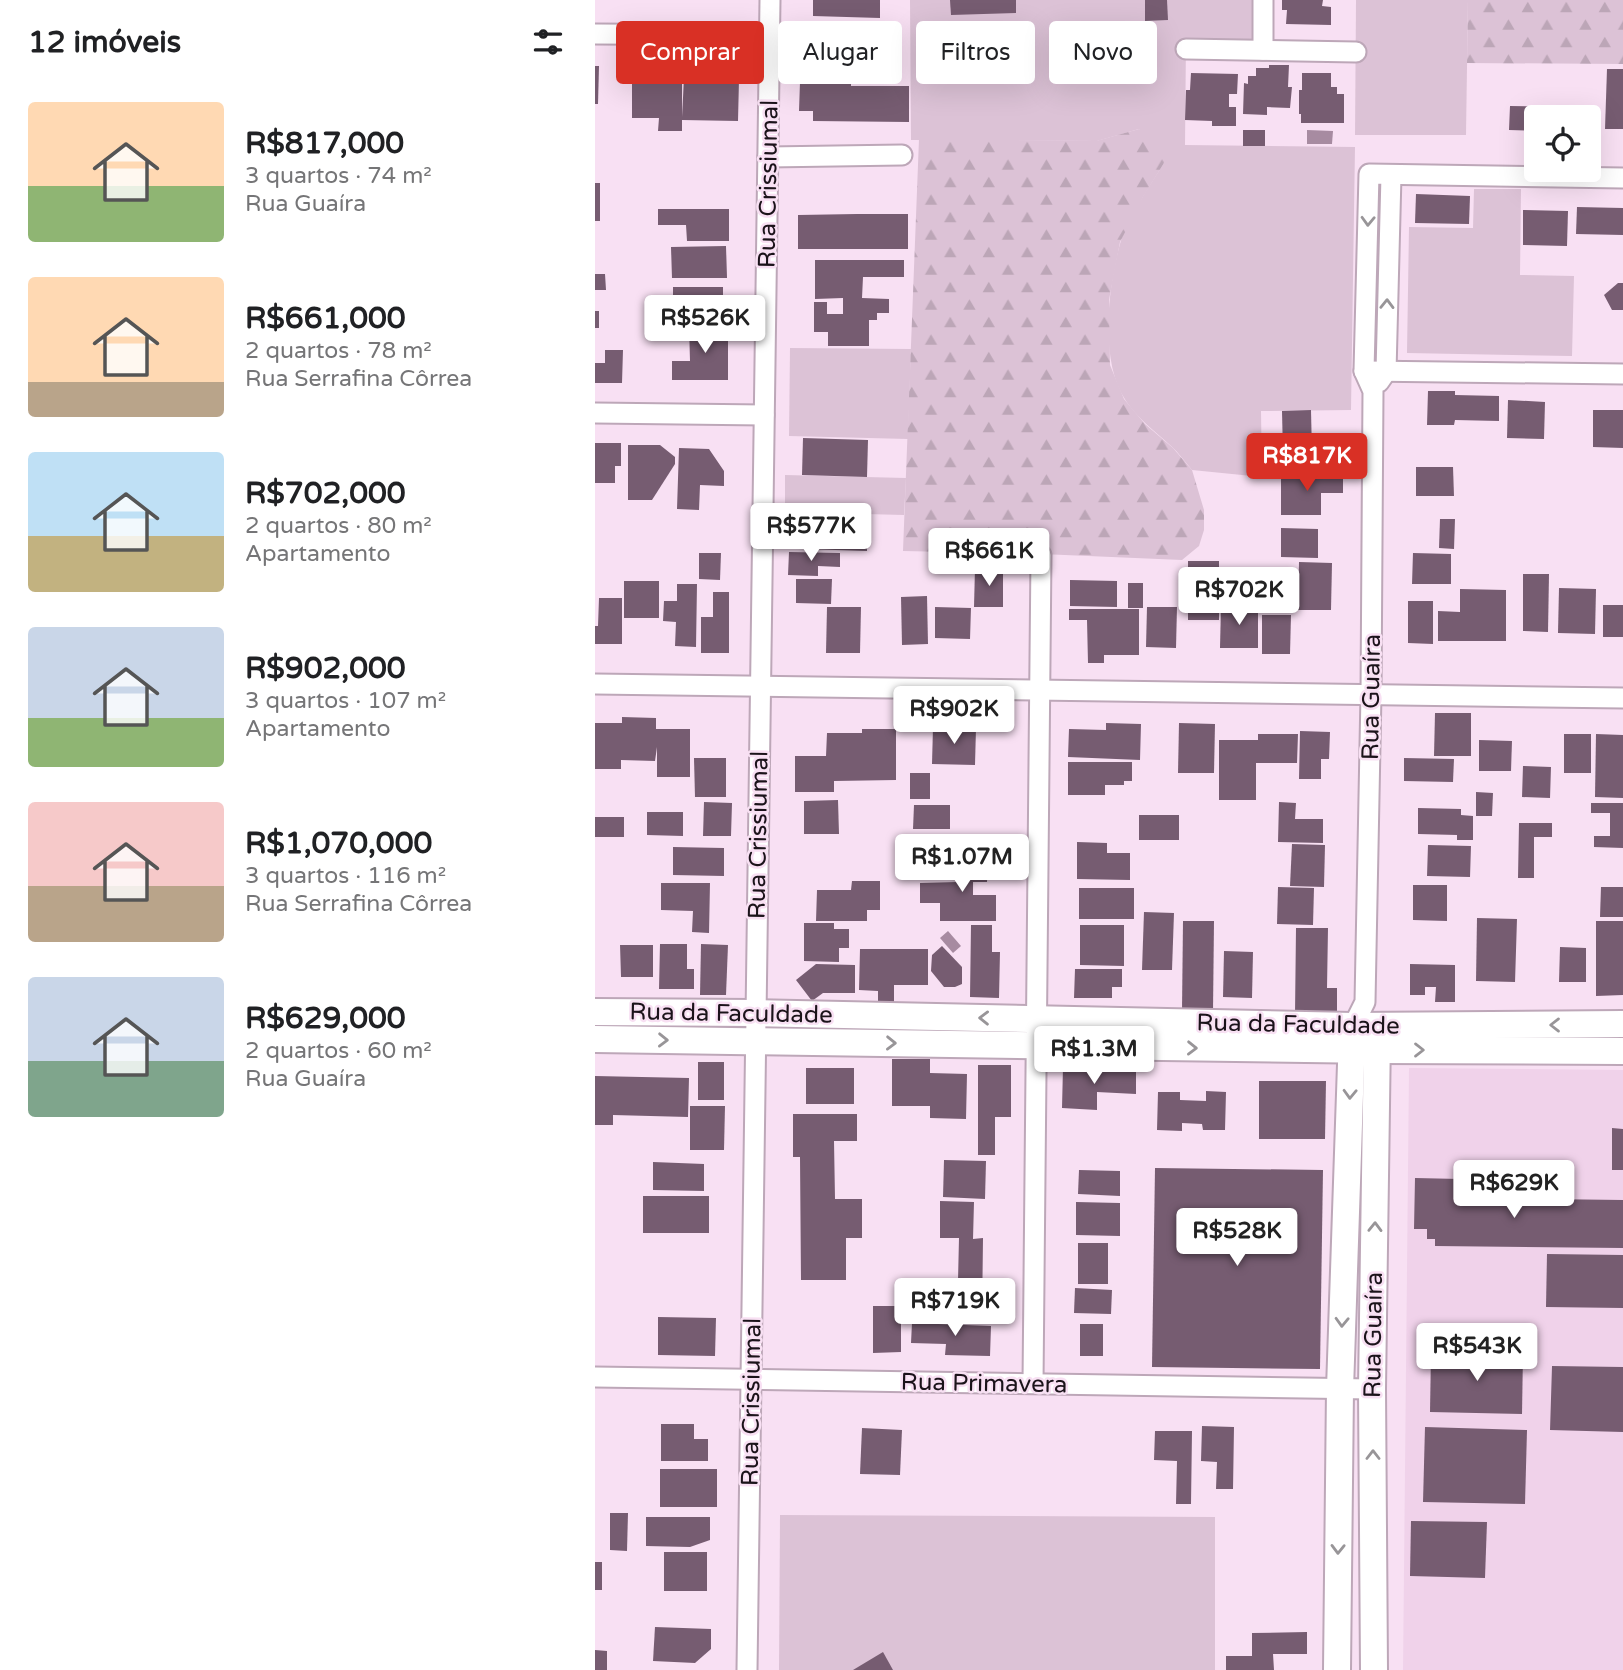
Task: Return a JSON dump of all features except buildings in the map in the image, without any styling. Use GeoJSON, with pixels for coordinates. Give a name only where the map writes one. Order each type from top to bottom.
{"type":"FeatureCollection","features":[{"type":"Feature","properties":{"kind":"street","name":"Rua Crissiumal"},"geometry":{"type":"LineString","coordinates":[[747,1670],[770,0]]}},
{"type":"Feature","properties":{"kind":"street"},"geometry":{"type":"LineString","coordinates":[[1263,0],[1263,50]]}},
{"type":"Feature","properties":{"kind":"street"},"geometry":{"type":"LineString","coordinates":[[595,34],[770,35]]}},
{"type":"Feature","properties":{"kind":"street"},"geometry":{"type":"LineString","coordinates":[[1186,49],[1356,52]]}},
{"type":"Feature","properties":{"kind":"street"},"geometry":{"type":"LineString","coordinates":[[768,157],[902,155]]}},
{"type":"Feature","properties":{"kind":"street"},"geometry":{"type":"LineString","coordinates":[[1623,178],[1369,174],[1364,372],[1623,374]]}},
{"type":"Feature","properties":{"kind":"street"},"geometry":{"type":"LineString","coordinates":[[1373,391],[1385,372],[1391,175]]}},
{"type":"Feature","properties":{"kind":"street","name":"Rua Guaíra"},"geometry":{"type":"LineString","coordinates":[[1364,372],[1373,391],[1365,1038],[1374,1670]]}},
{"type":"Feature","properties":{"kind":"street"},"geometry":{"type":"LineString","coordinates":[[595,413],[764,415]]}},
{"type":"Feature","properties":{"kind":"street"},"geometry":{"type":"LineString","coordinates":[[1033,1383],[1041,555]]}},
{"type":"Feature","properties":{"kind":"street"},"geometry":{"type":"LineString","coordinates":[[595,684],[1623,698]]}},
{"type":"Feature","properties":{"kind":"street","name":"Rua da Faculdade"},"geometry":{"type":"LineString","coordinates":[[595,1012],[1036,1019],[1623,1051]]}},
{"type":"Feature","properties":{"kind":"street","name":"Rua da Faculdade"},"geometry":{"type":"LineString","coordinates":[[595,1039],[1036,1045],[1365,1038],[1623,1024]]}},
{"type":"Feature","properties":{"kind":"street","name":"Rua Guaíra"},"geometry":{"type":"LineString","coordinates":[[1337,1670],[1340,1389],[1365,1038]]}},
{"type":"Feature","properties":{"kind":"street","name":"Rua Primavera"},"geometry":{"type":"LineString","coordinates":[[595,1377],[1372,1389]]}},
{"type":"Feature","properties":{"kind":"shaded area"},"geometry":{"type":"Polygon","coordinates":[[[1307,130],[1333,131],[1332,144],[1307,144],[1307,130]]]}},
{"type":"Feature","properties":{"kind":"shaded area"},"geometry":{"type":"Polygon","coordinates":[[[948,931],[961,946],[953,953],[940,938],[948,931]]]}},
{"type":"Feature","properties":{"kind":"shaded area"},"geometry":{"type":"Polygon","coordinates":[[[1409,1068],[1623,1070],[1623,1670],[1403,1670],[1409,1068]]]}},
{"type":"Feature","properties":{"kind":"green space"},"geometry":{"type":"Polygon","coordinates":[[[910,0],[1253,0],[1253,39],[1186,39],[1185,145],[1355,147],[1351,410],[1261,411],[1262,477],[1192,470],[1126,401],[1117,385],[1112,366],[1108,324],[1112,281],[1120,244],[1133,213],[1164,163],[1139,129],[1097,141],[911,140],[910,0]]]}},
{"type":"Feature","properties":{"kind":"green space"},"geometry":{"type":"Polygon","coordinates":[[[1356,0],[1468,0],[1466,135],[1355,135],[1356,0]]]}},
{"type":"Feature","properties":{"kind":"green space"},"geometry":{"type":"Polygon","coordinates":[[[1468,0],[1623,0],[1623,64],[1467,63],[1468,0]]]}},
{"type":"Feature","properties":{"kind":"green space"},"geometry":{"type":"Polygon","coordinates":[[[1139,129],[1165,142],[1164,163],[1120,242],[1109,300],[1110,365],[1124,399],[1145,424],[1173,448],[1192,470],[1204,510],[1204,530],[1199,546],[1182,560],[903,551],[919,139],[1096,141],[1139,129]]]}},
{"type":"Feature","properties":{"kind":"green space"},"geometry":{"type":"Polygon","coordinates":[[[1474,189],[1521,189],[1520,275],[1574,276],[1572,356],[1407,353],[1409,227],[1473,228],[1474,189]]]}},
{"type":"Feature","properties":{"kind":"green space"},"geometry":{"type":"Polygon","coordinates":[[[790,348],[911,349],[908,439],[789,436],[790,348]]]}},
{"type":"Feature","properties":{"kind":"green space"},"geometry":{"type":"Polygon","coordinates":[[[785,475],[906,478],[904,515],[785,512],[785,475]]]}},
{"type":"Feature","properties":{"kind":"green space"},"geometry":{"type":"Polygon","coordinates":[[[780,1515],[1215,1517],[1215,1670],[779,1670],[780,1515]]]}}]}
